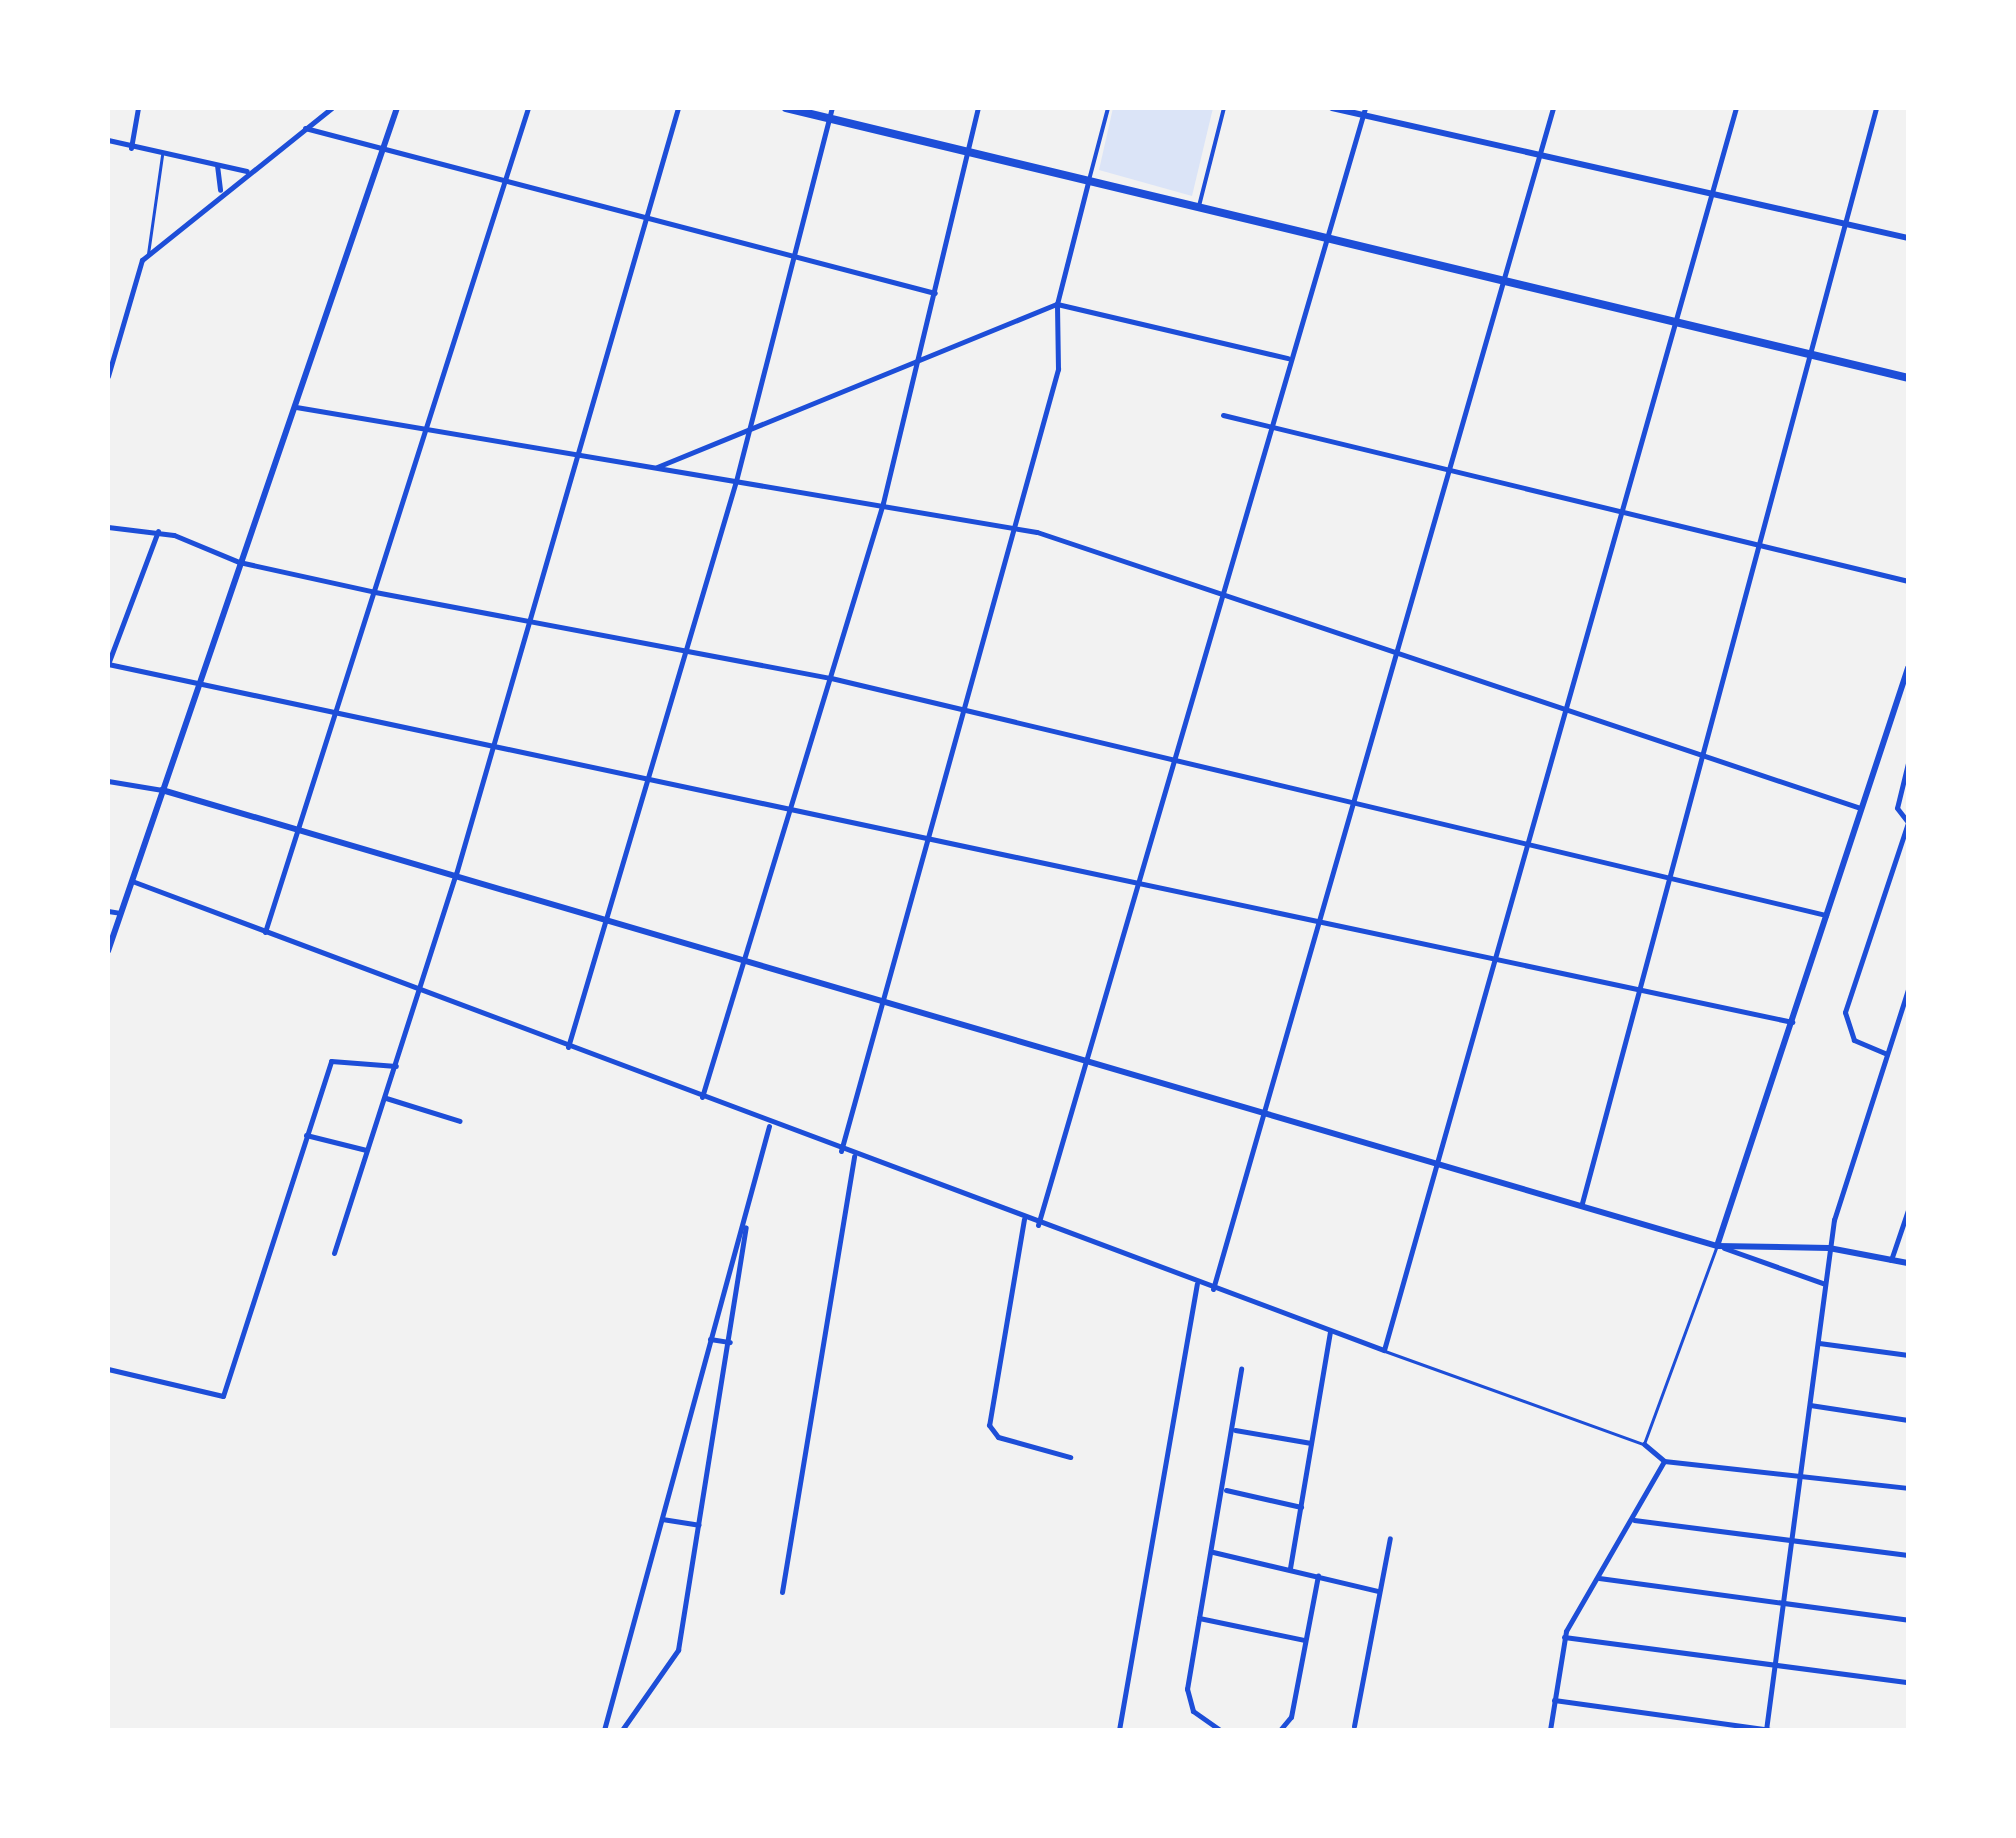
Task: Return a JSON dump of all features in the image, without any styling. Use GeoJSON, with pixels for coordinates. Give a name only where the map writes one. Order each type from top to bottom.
{"type":"FeatureCollection","features":[{"type":"Feature","properties":{"kind":"main road"},"geometry":{"type":"LineString","coordinates":[[786,108],[831,112],[1088,182],[1908,378]]}},
{"type":"Feature","properties":{"kind":"street"},"geometry":{"type":"LineString","coordinates":[[131,148],[138,108]]}},
{"type":"Feature","properties":{"kind":"street"},"geometry":{"type":"LineString","coordinates":[[108,376],[142,260],[220,190],[332,108]]}},
{"type":"Feature","properties":{"kind":"street"},"geometry":{"type":"LineString","coordinates":[[108,951],[397,108]]}},
{"type":"Feature","properties":{"kind":"street"},"geometry":{"type":"LineString","coordinates":[[264,932],[428,432],[528,108]]}},
{"type":"Feature","properties":{"kind":"street"},"geometry":{"type":"LineString","coordinates":[[334,1253],[456,874],[678,108]]}},
{"type":"Feature","properties":{"kind":"street"},"geometry":{"type":"LineString","coordinates":[[702,1097],[883,503],[978,108]]}},
{"type":"Feature","properties":{"kind":"street"},"geometry":{"type":"LineString","coordinates":[[841,1152],[1058,369],[1057,304],[1108,108]]}},
{"type":"Feature","properties":{"kind":"street"},"geometry":{"type":"LineString","coordinates":[[1199,206],[1224,108]]}},
{"type":"Feature","properties":{"kind":"street"},"geometry":{"type":"LineString","coordinates":[[1332,108],[1364,111],[1908,238]]}},
{"type":"Feature","properties":{"kind":"street"},"geometry":{"type":"LineString","coordinates":[[1213,1289],[1261,1114],[1322,917],[1392,654],[1552,108]]}},
{"type":"Feature","properties":{"kind":"street"},"geometry":{"type":"LineString","coordinates":[[132,881],[841,1152],[1384,1350],[1496,958],[1560,712],[1622,511],[1736,108]]}},
{"type":"Feature","properties":{"kind":"street"},"geometry":{"type":"LineString","coordinates":[[1582,1203],[1641,989],[1698,756],[1876,108]]}},
{"type":"Feature","properties":{"kind":"street"},"geometry":{"type":"LineString","coordinates":[[1038,1225],[1140,882],[1217,596],[1322,236],[1364,111]]}},
{"type":"Feature","properties":{"kind":"street"},"geometry":{"type":"LineString","coordinates":[[568,1047],[736,481],[790,258],[831,112]]}},
{"type":"Feature","properties":{"kind":"street"},"geometry":{"type":"LineString","coordinates":[[305,128],[646,221],[935,293]]}},
{"type":"Feature","properties":{"kind":"street"},"geometry":{"type":"LineString","coordinates":[[108,140],[247,171]]}},
{"type":"Feature","properties":{"kind":"street"},"geometry":{"type":"LineString","coordinates":[[216,166],[220,190]]}},
{"type":"Feature","properties":{"kind":"street"},"geometry":{"type":"LineString","coordinates":[[655,467],[746,437],[1057,304],[1288,358]]}},
{"type":"Feature","properties":{"kind":"street"},"geometry":{"type":"LineString","coordinates":[[296,407],[579,459],[655,467],[1012,526],[1560,712],[1860,808]]}},
{"type":"Feature","properties":{"kind":"street"},"geometry":{"type":"LineString","coordinates":[[1223,415],[1908,582]]}},
{"type":"Feature","properties":{"kind":"street"},"geometry":{"type":"LineString","coordinates":[[108,526],[158,532],[239,562],[375,592],[831,678],[1826,916]]}},
{"type":"Feature","properties":{"kind":"street"},"geometry":{"type":"LineString","coordinates":[[158,532],[108,665],[493,749],[1322,917],[1792,1022]]}},
{"type":"Feature","properties":{"kind":"street"},"geometry":{"type":"LineString","coordinates":[[1717,1246],[1908,668]]}},
{"type":"Feature","properties":{"kind":"street"},"geometry":{"type":"LineString","coordinates":[[1887,1054],[1854,1040],[1845,1012],[1908,823],[1896,808],[1908,764]]}},
{"type":"Feature","properties":{"kind":"street"},"geometry":{"type":"LineString","coordinates":[[108,782],[162,790],[299,828],[1086,1064],[1582,1203],[1825,1284]]}},
{"type":"Feature","properties":{"kind":"street"},"geometry":{"type":"LineString","coordinates":[[108,911],[120,912]]}},
{"type":"Feature","properties":{"kind":"street"},"geometry":{"type":"LineString","coordinates":[[1554,1700],[1767,1730],[1829,1248],[1908,989]]}},
{"type":"Feature","properties":{"kind":"street"},"geometry":{"type":"LineString","coordinates":[[108,1368],[223,1396],[331,1061],[396,1066]]}},
{"type":"Feature","properties":{"kind":"street"},"geometry":{"type":"LineString","coordinates":[[386,1098],[460,1121]]}},
{"type":"Feature","properties":{"kind":"street"},"geometry":{"type":"LineString","coordinates":[[604,1730],[770,1125]]}},
{"type":"Feature","properties":{"kind":"street"},"geometry":{"type":"LineString","coordinates":[[306,1135],[368,1150]]}},
{"type":"Feature","properties":{"kind":"street"},"geometry":{"type":"LineString","coordinates":[[782,1592],[854,1156]]}},
{"type":"Feature","properties":{"kind":"street"},"geometry":{"type":"LineString","coordinates":[[622,1730],[678,1650],[749,1210]]}},
{"type":"Feature","properties":{"kind":"street"},"geometry":{"type":"LineString","coordinates":[[1891,1260],[1908,1210]]}},
{"type":"Feature","properties":{"kind":"street"},"geometry":{"type":"LineString","coordinates":[[1024,1219],[988,1425],[998,1437],[1070,1456]]}},
{"type":"Feature","properties":{"kind":"street"},"geometry":{"type":"LineString","coordinates":[[1717,1246],[1829,1248],[1908,1263]]}},
{"type":"Feature","properties":{"kind":"street"},"geometry":{"type":"LineString","coordinates":[[1119,1730],[1197,1284]]}},
{"type":"Feature","properties":{"kind":"street"},"geometry":{"type":"LineString","coordinates":[[1290,1568],[1330,1331]]}},
{"type":"Feature","properties":{"kind":"street"},"geometry":{"type":"LineString","coordinates":[[710,1339],[730,1342]]}},
{"type":"Feature","properties":{"kind":"street"},"geometry":{"type":"LineString","coordinates":[[1819,1343],[1908,1355]]}},
{"type":"Feature","properties":{"kind":"street"},"geometry":{"type":"LineString","coordinates":[[1220,1730],[1192,1710],[1187,1689],[1236,1430],[1241,1369]]}},
{"type":"Feature","properties":{"kind":"street"},"geometry":{"type":"LineString","coordinates":[[1810,1405],[1908,1420]]}},
{"type":"Feature","properties":{"kind":"street"},"geometry":{"type":"LineString","coordinates":[[1236,1430],[1311,1444]]}},
{"type":"Feature","properties":{"kind":"street"},"geometry":{"type":"LineString","coordinates":[[1644,1444],[1664,1461],[1801,1473],[1908,1488]]}},
{"type":"Feature","properties":{"kind":"street"},"geometry":{"type":"LineString","coordinates":[[1550,1730],[1564,1638],[1664,1461]]}},
{"type":"Feature","properties":{"kind":"street"},"geometry":{"type":"LineString","coordinates":[[1224,1489],[1301,1507]]}},
{"type":"Feature","properties":{"kind":"street"},"geometry":{"type":"LineString","coordinates":[[662,1519],[699,1525]]}},
{"type":"Feature","properties":{"kind":"street"},"geometry":{"type":"LineString","coordinates":[[1634,1520],[1908,1555]]}},
{"type":"Feature","properties":{"kind":"street"},"geometry":{"type":"LineString","coordinates":[[1354,1726],[1390,1538]]}},
{"type":"Feature","properties":{"kind":"street"},"geometry":{"type":"LineString","coordinates":[[1214,1552],[1378,1591]]}},
{"type":"Feature","properties":{"kind":"street"},"geometry":{"type":"LineString","coordinates":[[1280,1730],[1318,1576]]}},
{"type":"Feature","properties":{"kind":"street"},"geometry":{"type":"LineString","coordinates":[[1600,1578],[1908,1620]]}},
{"type":"Feature","properties":{"kind":"street"},"geometry":{"type":"LineString","coordinates":[[1199,1618],[1304,1640]]}},
{"type":"Feature","properties":{"kind":"street"},"geometry":{"type":"LineString","coordinates":[[1564,1638],[1908,1682]]}},
{"type":"Feature","properties":{"kind":"lane"},"geometry":{"type":"LineString","coordinates":[[148,254],[162,154]]}},
{"type":"Feature","properties":{"kind":"lane"},"geometry":{"type":"LineString","coordinates":[[1384,1350],[1644,1444],[1717,1246]]}},
{"type":"Feature","properties":{"kind":"shaded area"},"geometry":{"type":"Polygon","coordinates":[[[1113,108],[1213,108],[1192,196],[1099,170],[1113,108]]]}}]}
